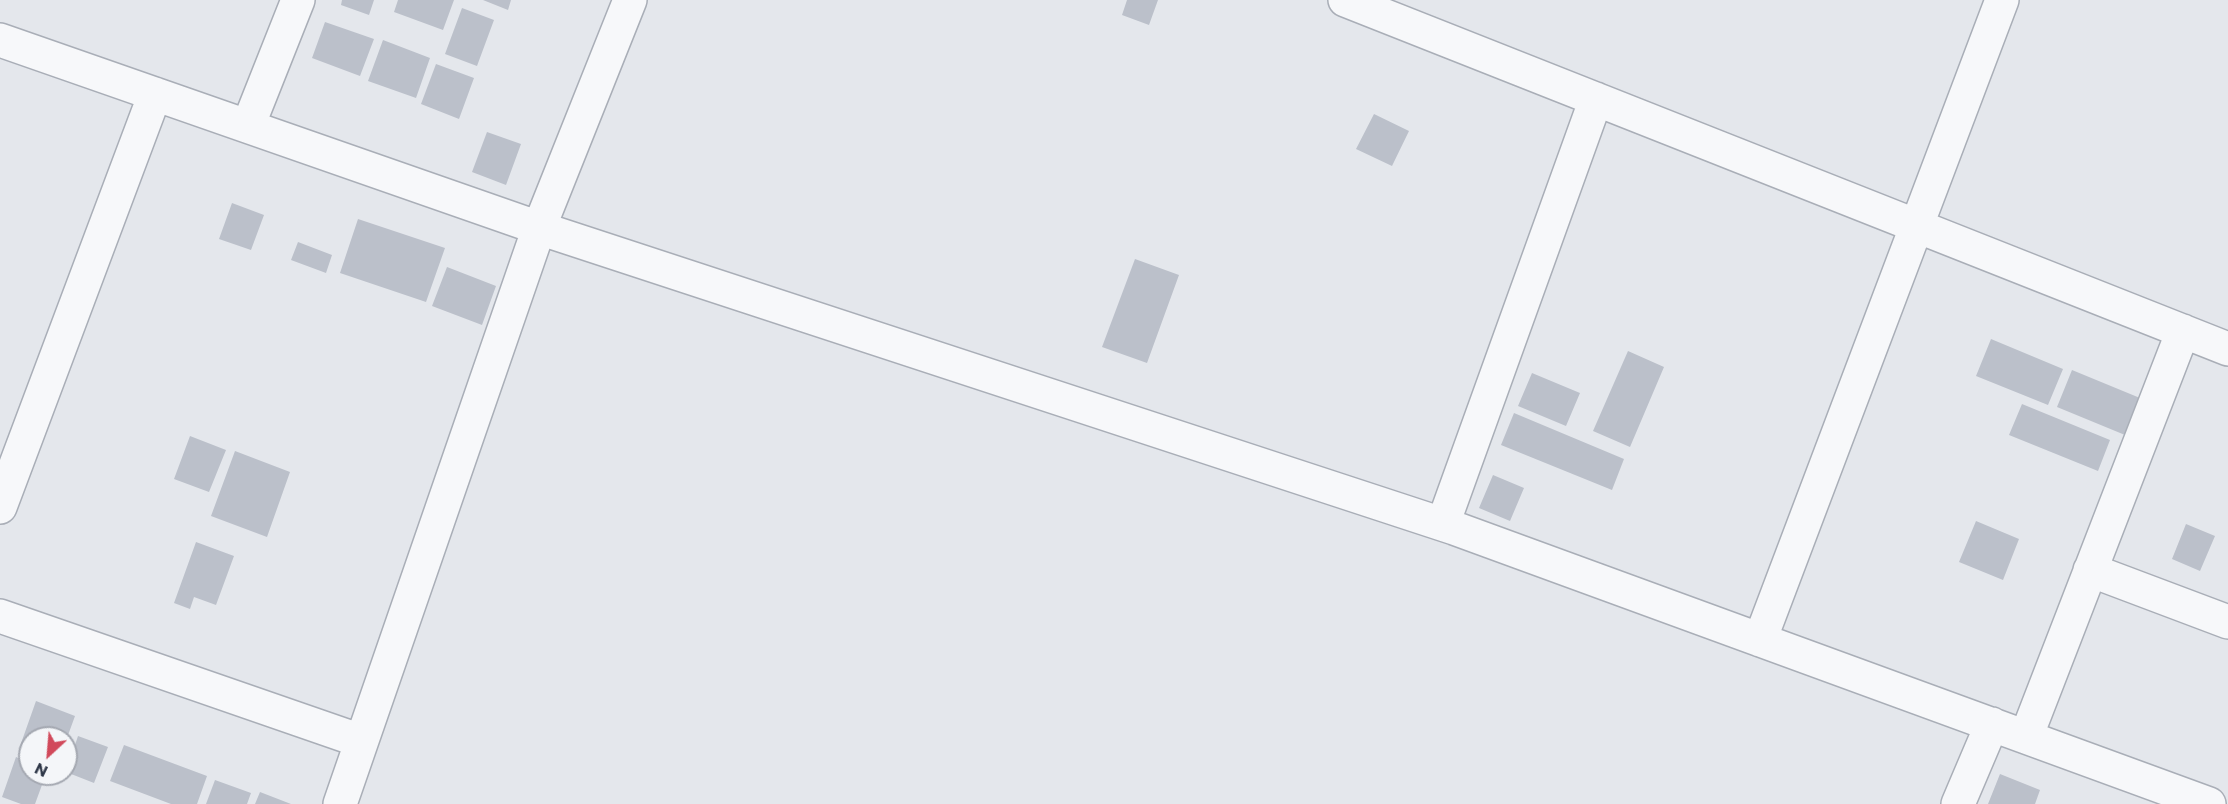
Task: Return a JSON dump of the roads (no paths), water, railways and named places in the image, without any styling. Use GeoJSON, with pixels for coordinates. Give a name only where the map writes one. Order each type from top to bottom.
{"type":"FeatureCollection","features":[{"type":"Feature","properties":{"kind":"street"},"geometry":{"type":"LineString","coordinates":[[248,126],[298,0]]}},
{"type":"Feature","properties":{"kind":"street"},"geometry":{"type":"LineString","coordinates":[[340,804],[539,228],[630,0]]}},
{"type":"Feature","properties":{"kind":"street"},"geometry":{"type":"LineString","coordinates":[[1345,0],[2228,349]]}},
{"type":"Feature","properties":{"kind":"street"},"geometry":{"type":"LineString","coordinates":[[1760,640],[2002,0]]}},
{"type":"Feature","properties":{"kind":"street"},"geometry":{"type":"LineString","coordinates":[[0,40],[539,228],[1448,526],[2209,804]]}},
{"type":"Feature","properties":{"kind":"street"},"geometry":{"type":"LineString","coordinates":[[0,507],[155,94]]}},
{"type":"Feature","properties":{"kind":"street"},"geometry":{"type":"LineString","coordinates":[[1448,526],[1446,520],[1448,510],[1596,99]]}},
{"type":"Feature","properties":{"kind":"street"},"geometry":{"type":"LineString","coordinates":[[2026,737],[2183,331]]}},
{"type":"Feature","properties":{"kind":"street"},"geometry":{"type":"LineString","coordinates":[[2090,570],[2228,622]]}},
{"type":"Feature","properties":{"kind":"street"},"geometry":{"type":"LineString","coordinates":[[0,616],[362,741]]}},
{"type":"Feature","properties":{"kind":"street"},"geometry":{"type":"LineString","coordinates":[[1958,804],[1992,724]]}}]}
